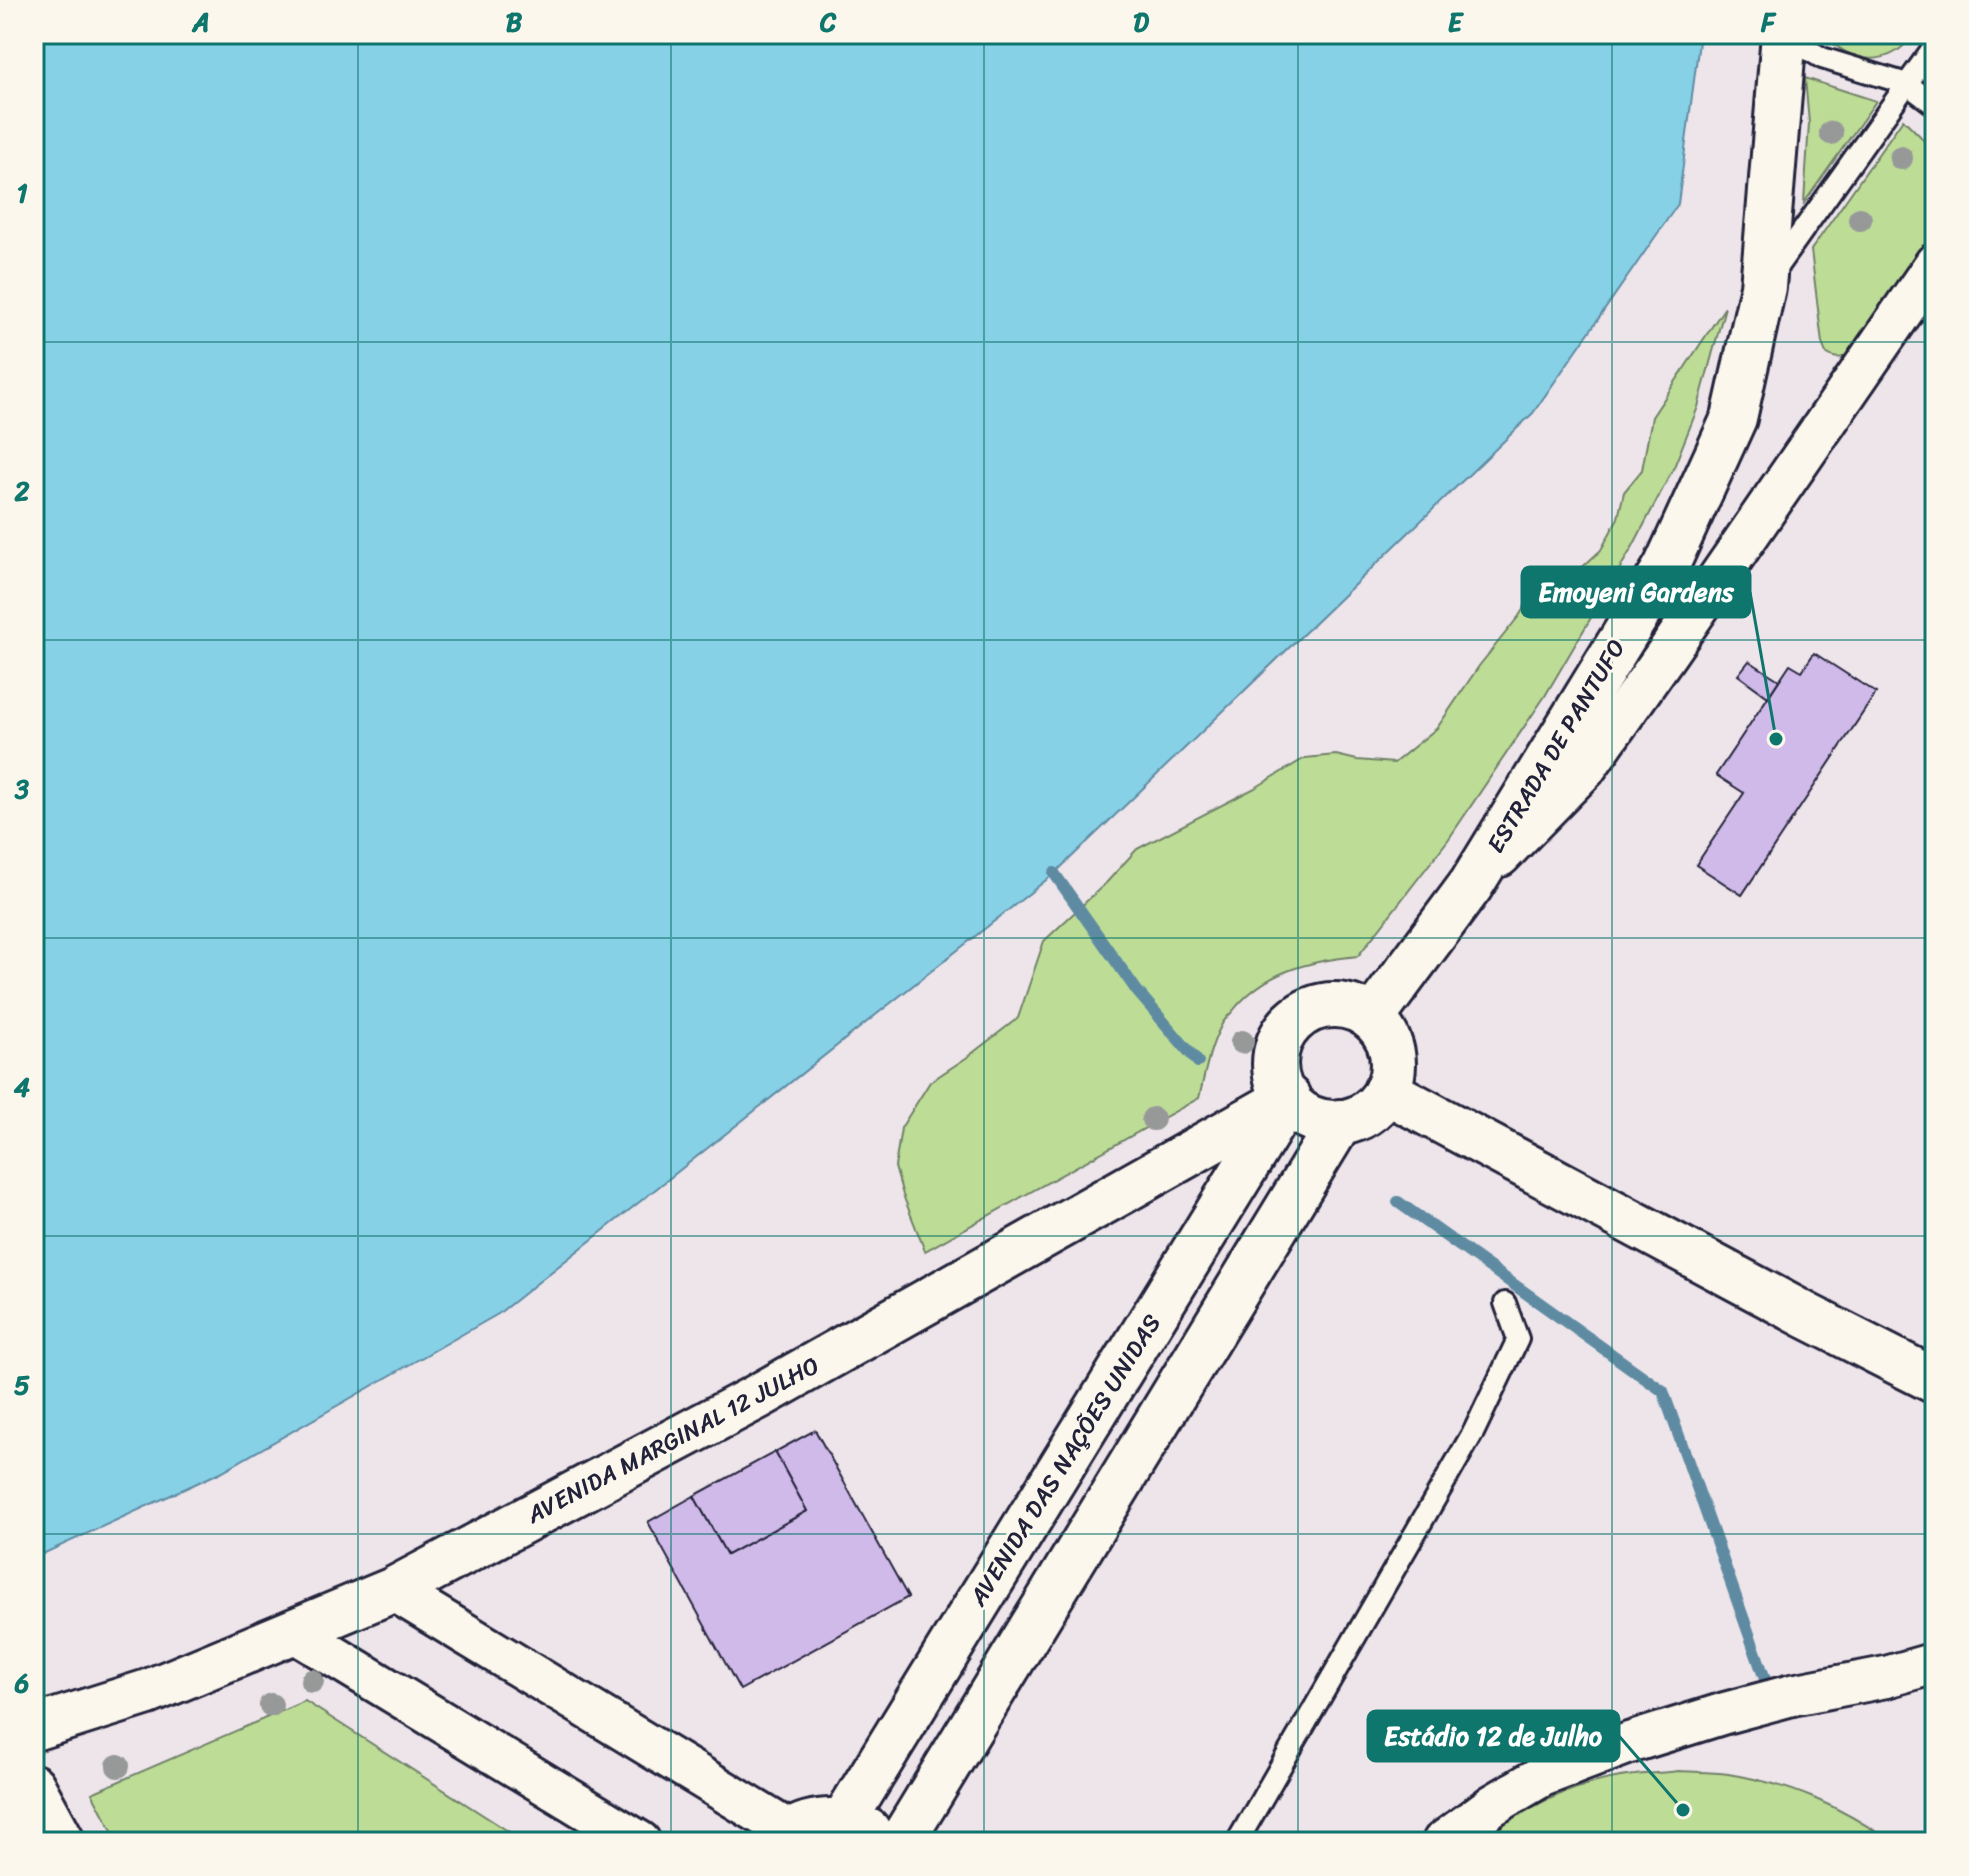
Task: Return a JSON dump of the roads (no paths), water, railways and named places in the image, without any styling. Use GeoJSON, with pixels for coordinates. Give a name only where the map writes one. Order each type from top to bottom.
{"type":"FeatureCollection","features":[{"type":"Feature","properties":{"kind":"street","name":"ESTRADA DE PANTUFO"},"geometry":{"type":"LineString","coordinates":[[1372,1018],[1471,885],[1666,567],[1734,418],[1763,287],[1784,34]]}},
{"type":"Feature","properties":{"kind":"street"},"geometry":{"type":"LineString","coordinates":[[1471,885],[1585,769],[1935,264]]}},
{"type":"Feature","properties":{"kind":"street"},"geometry":{"type":"LineString","coordinates":[[1325,1005],[1344,1005],[1362,1011],[1372,1018],[1387,1039],[1393,1056],[1392,1075],[1386,1091],[1376,1106],[1361,1117],[1326,1122],[1308,1116],[1293,1106],[1282,1091],[1276,1073],[1276,1054],[1281,1036],[1307,1010],[1325,1005]]}},
{"type":"Feature","properties":{"kind":"street"},"geometry":{"type":"LineString","coordinates":[[1386,1091],[1935,1381]]}},
{"type":"Feature","properties":{"kind":"street","name":"AVENIDA MARGINAL 12 JULHO"},"geometry":{"type":"LineString","coordinates":[[34,1728],[148,1692],[393,1590],[757,1397],[1288,1098]]}},
{"type":"Feature","properties":{"kind":"street","name":"AVENIDA DAS NAÇÕES UNIDAS"},"geometry":{"type":"LineString","coordinates":[[843,1822],[1288,1098]]}},
{"type":"Feature","properties":{"kind":"street"},"geometry":{"type":"LineString","coordinates":[[901,1842],[1340,1122]]}},
{"type":"Feature","properties":{"kind":"street"},"geometry":{"type":"LineString","coordinates":[[393,1590],[785,1837],[797,1828],[820,1821],[843,1822],[864,1828],[883,1842]]}},
{"type":"Feature","properties":{"kind":"street"},"geometry":{"type":"LineString","coordinates":[[294,1632],[640,1842]]}},
{"type":"Feature","properties":{"kind":"street"},"geometry":{"type":"LineString","coordinates":[[1443,1842],[1493,1805],[1542,1776],[1632,1742],[1792,1695],[1886,1677],[1935,1663]]}},
{"type":"Feature","properties":{"kind":"street"},"geometry":{"type":"LineString","coordinates":[[34,1785],[65,1842]]}},
{"type":"Feature","properties":{"kind":"lane"},"geometry":{"type":"LineString","coordinates":[[1784,34],[1822,58],[1907,84],[1935,105]]}},
{"type":"Feature","properties":{"kind":"lane"},"geometry":{"type":"LineString","coordinates":[[1763,287],[1935,45]]}},
{"type":"Feature","properties":{"kind":"lane"},"geometry":{"type":"LineString","coordinates":[[1237,1842],[1474,1431],[1518,1339],[1505,1303]]}},
{"type":"Feature","properties":{"kind":"water"},"geometry":{"type":"Polygon","coordinates":[[[34,34],[1700,34],[1678,204],[1533,413],[1055,873],[498,1314],[221,1472],[34,1558],[34,34]]]}},
{"type":"Feature","properties":{"kind":"waterway"},"geometry":{"type":"LineString","coordinates":[[1054,873],[1137,991],[1198,1062]]}},
{"type":"Feature","properties":{"kind":"waterway"},"geometry":{"type":"LineString","coordinates":[[1398,1202],[1663,1391],[1766,1682]]}},
{"type":"Feature","properties":{"kind":"place","name":"Emoyeni Gardens"},"geometry":{"type":"Point","coordinates":[1776,739]}},
{"type":"Feature","properties":{"kind":"place","name":"Estádio 12 de Julho"},"geometry":{"type":"Point","coordinates":[1683,1810]}}]}
